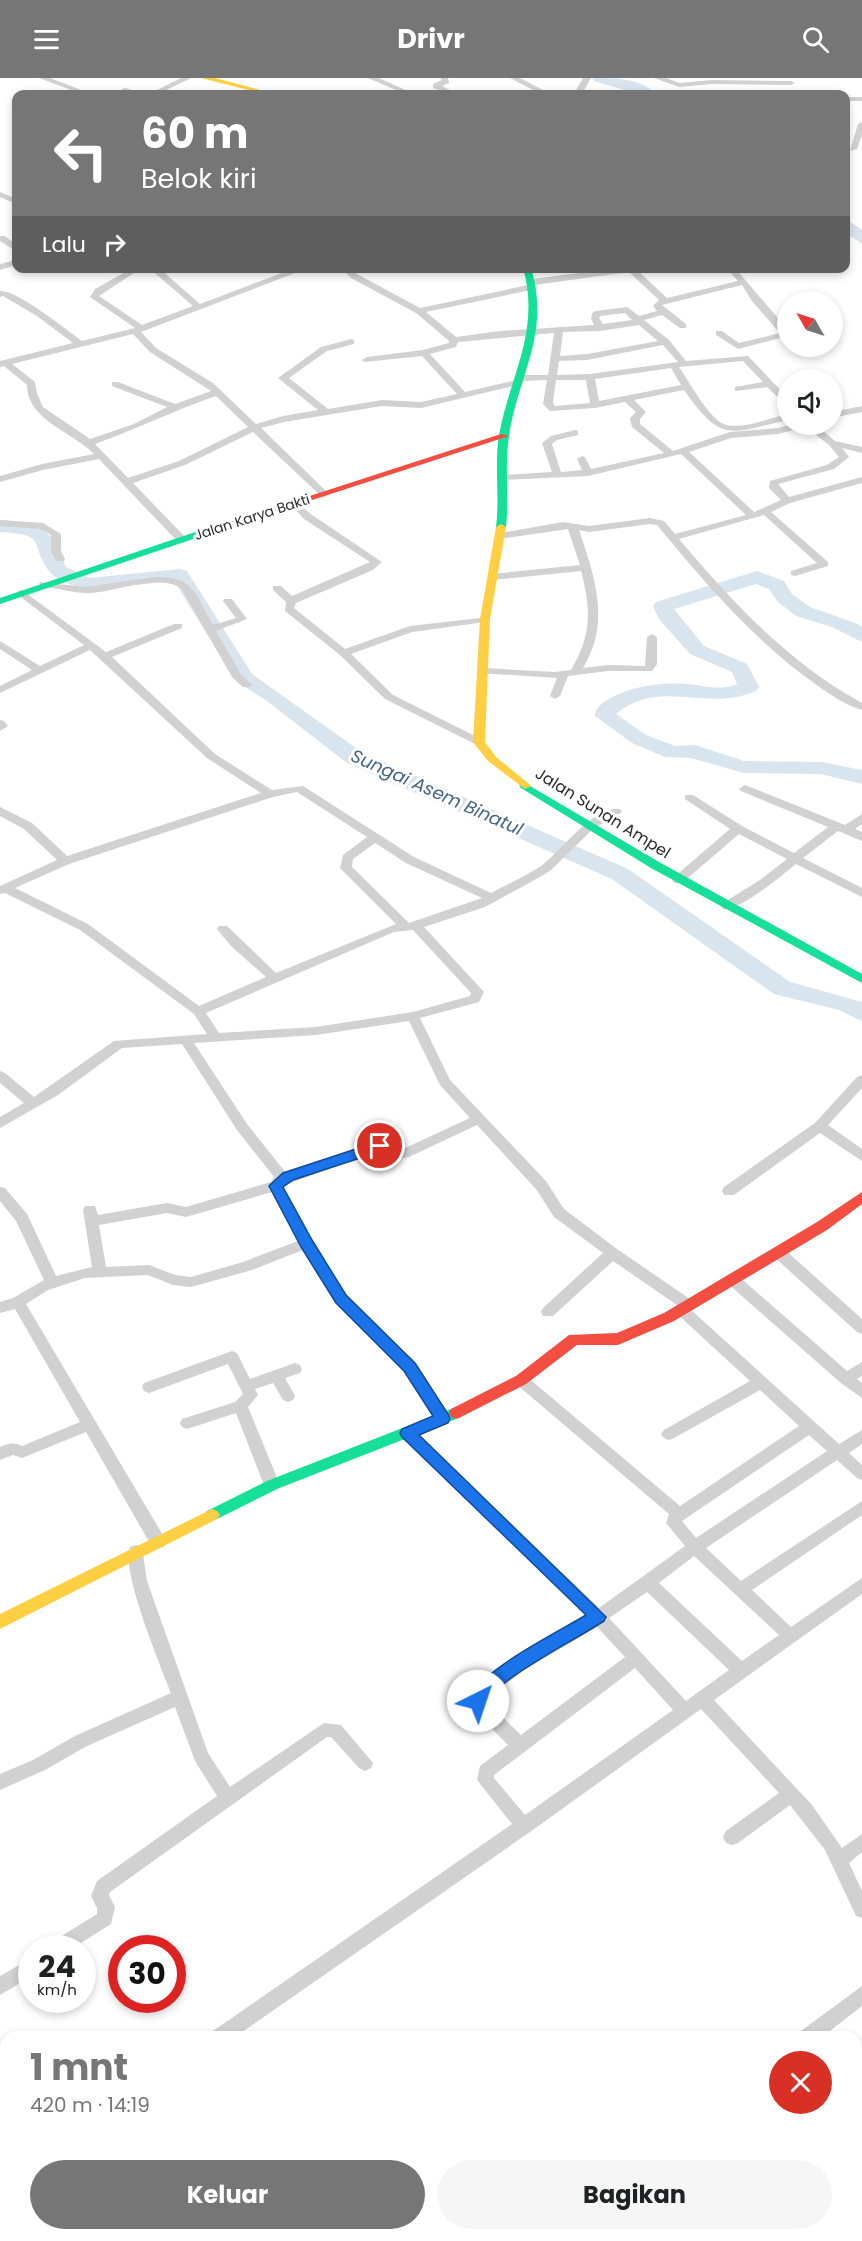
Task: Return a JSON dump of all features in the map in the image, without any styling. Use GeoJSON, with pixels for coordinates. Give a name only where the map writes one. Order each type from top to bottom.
{"type":"FeatureCollection","features":[{"type":"Feature","properties":{"kind":"street"},"geometry":{"type":"LineString","coordinates":[[43,78],[77,90]]}},
{"type":"Feature","properties":{"kind":"street"},"geometry":{"type":"LineString","coordinates":[[162,90],[187,78]]}},
{"type":"Feature","properties":{"kind":"street"},"geometry":{"type":"LineString","coordinates":[[205,78],[253,90]]}},
{"type":"Feature","properties":{"kind":"street"},"geometry":{"type":"LineString","coordinates":[[372,78],[397,90]]}},
{"type":"Feature","properties":{"kind":"street"},"geometry":{"type":"LineString","coordinates":[[428,78],[436,86],[446,90]]}},
{"type":"Feature","properties":{"kind":"street"},"geometry":{"type":"LineString","coordinates":[[514,78],[538,90]]}},
{"type":"Feature","properties":{"kind":"street"},"geometry":{"type":"LineString","coordinates":[[658,78],[679,86],[718,82],[790,80]]}},
{"type":"Feature","properties":{"kind":"street"},"geometry":{"type":"LineString","coordinates":[[436,86],[448,79]]}},
{"type":"Feature","properties":{"kind":"street"},"geometry":{"type":"LineString","coordinates":[[854,149],[862,124]]}},
{"type":"Feature","properties":{"kind":"street"},"geometry":{"type":"LineString","coordinates":[[130,273],[98,291],[94,297],[138,330],[153,350],[197,375],[218,392],[324,494]]}},
{"type":"Feature","properties":{"kind":"street"},"geometry":{"type":"LineString","coordinates":[[159,273],[198,306]]}},
{"type":"Feature","properties":{"kind":"street"},"geometry":{"type":"LineString","coordinates":[[3,363],[138,330],[290,273]]}},
{"type":"Feature","properties":{"kind":"street"},"geometry":{"type":"LineString","coordinates":[[350,273],[419,311],[454,340],[600,328],[663,312]]}},
{"type":"Feature","properties":{"kind":"street"},"geometry":{"type":"LineString","coordinates":[[294,503],[308,517],[377,562],[369,568],[291,601],[288,605],[292,612],[344,653],[389,697],[479,742],[485,619],[499,536],[504,436],[519,380],[540,332],[533,284],[529,273]]}},
{"type":"Feature","properties":{"kind":"street"},"geometry":{"type":"LineString","coordinates":[[419,311],[533,284],[609,273]]}},
{"type":"Feature","properties":{"kind":"street"},"geometry":{"type":"LineString","coordinates":[[641,273],[665,301]]}},
{"type":"Feature","properties":{"kind":"street"},"geometry":{"type":"LineString","coordinates":[[719,333],[736,346],[786,334],[735,273]]}},
{"type":"Feature","properties":{"kind":"street"},"geometry":{"type":"LineString","coordinates":[[683,326],[656,304],[744,282]]}},
{"type":"Feature","properties":{"kind":"street"},"geometry":{"type":"LineString","coordinates":[[1,292],[40,314],[81,345]]}},
{"type":"Feature","properties":{"kind":"street"},"geometry":{"type":"LineString","coordinates":[[600,328],[595,318],[600,313],[626,310],[666,342],[684,364]]}},
{"type":"Feature","properties":{"kind":"street"},"geometry":{"type":"LineString","coordinates":[[559,331],[548,399],[549,407],[564,410],[688,386]]}},
{"type":"Feature","properties":{"kind":"street"},"geometry":{"type":"LineString","coordinates":[[368,360],[424,353],[453,345],[454,340]]}},
{"type":"Feature","properties":{"kind":"street"},"geometry":{"type":"LineString","coordinates":[[326,412],[283,378],[326,348],[351,342]]}},
{"type":"Feature","properties":{"kind":"street"},"geometry":{"type":"LineString","coordinates":[[555,359],[587,357],[666,342]]}},
{"type":"Feature","properties":{"kind":"street"},"geometry":{"type":"LineString","coordinates":[[424,353],[463,395]]}},
{"type":"Feature","properties":{"kind":"street"},"geometry":{"type":"LineString","coordinates":[[127,482],[182,463],[255,427],[382,403],[411,407],[519,380],[590,377],[744,357],[777,392]]}},
{"type":"Feature","properties":{"kind":"street"},"geometry":{"type":"LineString","coordinates":[[3,363],[32,384],[32,393],[39,409],[89,443],[182,540]]}},
{"type":"Feature","properties":{"kind":"street"},"geometry":{"type":"LineString","coordinates":[[673,365],[719,426],[730,427],[777,419]]}},
{"type":"Feature","properties":{"kind":"street"},"geometry":{"type":"LineString","coordinates":[[590,377],[595,405]]}},
{"type":"Feature","properties":{"kind":"street"},"geometry":{"type":"LineString","coordinates":[[115,384],[176,407]]}},
{"type":"Feature","properties":{"kind":"street"},"geometry":{"type":"LineString","coordinates":[[738,389],[769,384]]}},
{"type":"Feature","properties":{"kind":"street"},"geometry":{"type":"LineString","coordinates":[[89,443],[137,426],[176,407],[218,392]]}},
{"type":"Feature","properties":{"kind":"street"},"geometry":{"type":"LineString","coordinates":[[628,399],[641,412],[635,418],[635,424],[671,454]]}},
{"type":"Feature","properties":{"kind":"street"},"geometry":{"type":"LineString","coordinates":[[843,414],[860,412]]}},
{"type":"Feature","properties":{"kind":"street"},"geometry":{"type":"LineString","coordinates":[[503,478],[588,473],[671,454],[730,435],[777,431]]}},
{"type":"Feature","properties":{"kind":"street"},"geometry":{"type":"LineString","coordinates":[[558,476],[547,443],[554,438],[575,434]]}},
{"type":"Feature","properties":{"kind":"street"},"geometry":{"type":"LineString","coordinates":[[788,501],[774,488],[773,483],[842,461],[844,457],[821,435]]}},
{"type":"Feature","properties":{"kind":"street","name":"Jalan Karya Bakti"},"geometry":{"type":"LineString","coordinates":[[0,601],[71,574],[504,436]]}},
{"type":"Feature","properties":{"kind":"street"},"geometry":{"type":"LineString","coordinates":[[832,443],[862,450]]}},
{"type":"Feature","properties":{"kind":"street"},"geometry":{"type":"LineString","coordinates":[[682,450],[753,516]]}},
{"type":"Feature","properties":{"kind":"street"},"geometry":{"type":"LineString","coordinates":[[0,479],[42,467],[99,456]]}},
{"type":"Feature","properties":{"kind":"street"},"geometry":{"type":"LineString","coordinates":[[582,459],[588,473]]}},
{"type":"Feature","properties":{"kind":"street"},"geometry":{"type":"LineString","coordinates":[[673,538],[753,516],[788,501],[862,480]]}},
{"type":"Feature","properties":{"kind":"street"},"geometry":{"type":"LineString","coordinates":[[765,512],[824,564],[795,573]]}},
{"type":"Feature","properties":{"kind":"street"},"geometry":{"type":"LineString","coordinates":[[499,536],[572,525],[590,529],[656,521],[721,593],[783,656],[862,707]]}},
{"type":"Feature","properties":{"kind":"street"},"geometry":{"type":"LineString","coordinates":[[0,524],[50,528],[56,534],[56,551],[60,559]]}},
{"type":"Feature","properties":{"kind":"street"},"geometry":{"type":"LineString","coordinates":[[555,696],[591,642],[593,616],[586,567],[572,525]]}},
{"type":"Feature","properties":{"kind":"street"},"geometry":{"type":"LineString","coordinates":[[492,577],[586,567]]}},
{"type":"Feature","properties":{"kind":"street"},"geometry":{"type":"LineString","coordinates":[[51,582],[93,589],[177,579],[185,586],[236,675],[247,685]]}},
{"type":"Feature","properties":{"kind":"street"},"geometry":{"type":"LineString","coordinates":[[277,588],[291,601]]}},
{"type":"Feature","properties":{"kind":"street"},"geometry":{"type":"LineString","coordinates":[[22,593],[105,656],[211,756],[270,794]]}},
{"type":"Feature","properties":{"kind":"street"},"geometry":{"type":"LineString","coordinates":[[210,630],[242,619],[228,601]]}},
{"type":"Feature","properties":{"kind":"street"},"geometry":{"type":"LineString","coordinates":[[344,653],[410,629],[485,619]]}},
{"type":"Feature","properties":{"kind":"street"},"geometry":{"type":"LineString","coordinates":[[105,656],[178,626]]}},
{"type":"Feature","properties":{"kind":"street"},"geometry":{"type":"LineString","coordinates":[[483,671],[569,673],[608,668],[648,669],[652,664],[652,637]]}},
{"type":"Feature","properties":{"kind":"street"},"geometry":{"type":"LineString","coordinates":[[0,644],[37,669]]}},
{"type":"Feature","properties":{"kind":"street"},"geometry":{"type":"LineString","coordinates":[[0,690],[37,669],[90,645]]}},
{"type":"Feature","properties":{"kind":"street"},"geometry":{"type":"LineString","coordinates":[[0,723],[2,726],[0,728]]}},
{"type":"Feature","properties":{"kind":"street","name":"Jalan Sunan Ampel"},"geometry":{"type":"LineString","coordinates":[[479,742],[487,753],[532,791],[678,880],[862,979]]}},
{"type":"Feature","properties":{"kind":"street"},"geometry":{"type":"LineString","coordinates":[[3,889],[65,861],[270,794],[299,788],[427,869],[491,898]]}},
{"type":"Feature","properties":{"kind":"street"},"geometry":{"type":"LineString","coordinates":[[745,789],[862,837]]}},
{"type":"Feature","properties":{"kind":"street"},"geometry":{"type":"LineString","coordinates":[[689,797],[738,828],[862,893]]}},
{"type":"Feature","properties":{"kind":"street"},"geometry":{"type":"LineString","coordinates":[[0,811],[28,825],[65,861]]}},
{"type":"Feature","properties":{"kind":"street"},"geometry":{"type":"LineString","coordinates":[[198,1011],[392,928],[410,926],[491,898],[541,871],[589,826],[616,812]]}},
{"type":"Feature","properties":{"kind":"street"},"geometry":{"type":"LineString","coordinates":[[727,906],[842,828],[862,818]]}},
{"type":"Feature","properties":{"kind":"street"},"geometry":{"type":"LineString","coordinates":[[678,880],[738,828]]}},
{"type":"Feature","properties":{"kind":"street"},"geometry":{"type":"LineString","coordinates":[[0,1123],[33,1104],[119,1044],[316,1031],[414,1016],[478,996],[478,992],[410,926],[346,868],[347,858],[375,837]]}},
{"type":"Feature","properties":{"kind":"street"},"geometry":{"type":"LineString","coordinates":[[3,889],[84,927],[198,1011],[216,1038]]}},
{"type":"Feature","properties":{"kind":"street"},"geometry":{"type":"LineString","coordinates":[[224,928],[239,950],[258,962],[274,979]]}},
{"type":"Feature","properties":{"kind":"street"},"geometry":{"type":"LineString","coordinates":[[414,1016],[445,1082],[542,1185],[559,1213],[685,1307],[761,1382],[862,1474]]}},
{"type":"Feature","properties":{"kind":"street"},"geometry":{"type":"LineString","coordinates":[[185,1040],[279,1182],[306,1243],[341,1299],[410,1367],[442,1419]]}},
{"type":"Feature","properties":{"kind":"street"},"geometry":{"type":"LineString","coordinates":[[0,1076],[33,1104]]}},
{"type":"Feature","properties":{"kind":"street"},"geometry":{"type":"LineString","coordinates":[[729,1191],[820,1126],[862,1080]]}},
{"type":"Feature","properties":{"kind":"street"},"geometry":{"type":"LineString","coordinates":[[99,1270],[92,1215],[167,1208],[186,1212],[279,1182],[372,1147],[380,1146],[404,1154],[479,1119]]}},
{"type":"Feature","properties":{"kind":"street"},"geometry":{"type":"LineString","coordinates":[[820,1126],[862,1156]]}},
{"type":"Feature","properties":{"kind":"street"},"geometry":{"type":"LineString","coordinates":[[0,1191],[22,1218],[52,1282]]}},
{"type":"Feature","properties":{"kind":"street"},"geometry":{"type":"LineString","coordinates":[[0,1622],[272,1485],[474,1406],[521,1380],[574,1339],[583,1337],[616,1340],[685,1307],[839,1217],[862,1197]]}},
{"type":"Feature","properties":{"kind":"street"},"geometry":{"type":"LineString","coordinates":[[0,1308],[18,1302],[52,1282],[99,1270],[148,1270],[173,1280],[191,1282],[247,1266],[306,1243]]}},
{"type":"Feature","properties":{"kind":"street"},"geometry":{"type":"LineString","coordinates":[[778,1252],[862,1328]]}},
{"type":"Feature","properties":{"kind":"street"},"geometry":{"type":"LineString","coordinates":[[548,1312],[612,1253]]}},
{"type":"Feature","properties":{"kind":"street"},"geometry":{"type":"LineString","coordinates":[[732,1279],[862,1392]]}},
{"type":"Feature","properties":{"kind":"street"},"geometry":{"type":"LineString","coordinates":[[18,1302],[158,1542]]}},
{"type":"Feature","properties":{"kind":"street"},"geometry":{"type":"LineString","coordinates":[[149,1387],[232,1356],[251,1395],[240,1406],[188,1423]]}},
{"type":"Feature","properties":{"kind":"street"},"geometry":{"type":"LineString","coordinates":[[846,1379],[862,1368]]}},
{"type":"Feature","properties":{"kind":"street"},"geometry":{"type":"LineString","coordinates":[[247,1386],[295,1369]]}},
{"type":"Feature","properties":{"kind":"street"},"geometry":{"type":"LineString","coordinates":[[276,1375],[288,1396]]}},
{"type":"Feature","properties":{"kind":"street"},"geometry":{"type":"LineString","coordinates":[[521,1380],[679,1514]]}},
{"type":"Feature","properties":{"kind":"street"},"geometry":{"type":"LineString","coordinates":[[669,1434],[761,1382]]}},
{"type":"Feature","properties":{"kind":"street"},"geometry":{"type":"LineString","coordinates":[[240,1406],[272,1485]]}},
{"type":"Feature","properties":{"kind":"street"},"geometry":{"type":"LineString","coordinates":[[0,1454],[12,1448],[22,1452],[89,1425]]}},
{"type":"Feature","properties":{"kind":"street"},"geometry":{"type":"LineString","coordinates":[[790,1636],[695,1547],[674,1523],[674,1518],[810,1426]]}},
{"type":"Feature","properties":{"kind":"street"},"geometry":{"type":"LineString","coordinates":[[407,1433],[598,1617],[685,1712]]}},
{"type":"Feature","properties":{"kind":"street"},"geometry":{"type":"LineString","coordinates":[[520,1745],[482,1708],[479,1696],[505,1673],[649,1584],[695,1547],[862,1436]]}},
{"type":"Feature","properties":{"kind":"street"},"geometry":{"type":"LineString","coordinates":[[740,1590],[862,1507]]}},
{"type":"Feature","properties":{"kind":"street"},"geometry":{"type":"LineString","coordinates":[[136,1552],[139,1581],[201,1756],[228,1798]]}},
{"type":"Feature","properties":{"kind":"street"},"geometry":{"type":"LineString","coordinates":[[649,1584],[742,1672]]}},
{"type":"Feature","properties":{"kind":"street"},"geometry":{"type":"LineString","coordinates":[[228,2031],[524,1826],[862,1585]]}},
{"type":"Feature","properties":{"kind":"street"},"geometry":{"type":"LineString","coordinates":[[524,1826],[485,1780],[484,1775],[520,1745],[636,1658]]}},
{"type":"Feature","properties":{"kind":"street"},"geometry":{"type":"LineString","coordinates":[[0,1782],[39,1765],[81,1741],[180,1697]]}},
{"type":"Feature","properties":{"kind":"street"},"geometry":{"type":"LineString","coordinates":[[702,1699],[791,1794],[831,1844],[859,1899]]}},
{"type":"Feature","properties":{"kind":"street"},"geometry":{"type":"LineString","coordinates":[[78,1935],[105,1918],[106,1906],[100,1896],[103,1887],[330,1728],[335,1730],[365,1763]]}},
{"type":"Feature","properties":{"kind":"street"},"geometry":{"type":"LineString","coordinates":[[732,1837],[791,1794]]}},
{"type":"Feature","properties":{"kind":"street"},"geometry":{"type":"LineString","coordinates":[[838,1861],[862,1842]]}},
{"type":"Feature","properties":{"kind":"street"},"geometry":{"type":"LineString","coordinates":[[0,1986],[18,1975]]}},
{"type":"Feature","properties":{"kind":"street"},"geometry":{"type":"LineString","coordinates":[[815,2031],[862,1995]]}},
{"type":"Feature","properties":{"kind":"waterway"},"geometry":{"type":"LineString","coordinates":[[599,78],[640,90]]}},
{"type":"Feature","properties":{"kind":"waterway"},"geometry":{"type":"LineString","coordinates":[[850,228],[862,239]]}},
{"type":"Feature","properties":{"kind":"waterway","name":"Sungai Asem Binatul"},"geometry":{"type":"LineString","coordinates":[[0,526],[26,529],[40,534],[45,539],[58,570],[87,584],[180,575],[244,678],[274,697],[355,758],[620,874],[782,988],[847,1004],[862,1013]]}},
{"type":"Feature","properties":{"kind":"waterway"},"geometry":{"type":"LineString","coordinates":[[862,636],[851,628],[792,606],[777,585],[757,577],[663,606],[666,615],[697,650],[740,668],[749,687],[723,695],[685,690],[652,691],[622,700],[605,712],[605,716],[639,739],[673,752],[695,751],[705,757],[744,767],[821,768],[862,777]]}},
{"type":"Feature","properties":{"kind":"traffic: fast"},"geometry":{"type":"LineString","coordinates":[[501,527],[504,434],[532,330],[533,288],[528,273]]}},
{"type":"Feature","properties":{"kind":"traffic: fast"},"geometry":{"type":"LineString","coordinates":[[0,601],[219,527]]}},
{"type":"Feature","properties":{"kind":"traffic: fast"},"geometry":{"type":"LineString","coordinates":[[525,786],[655,865],[862,979]]}},
{"type":"Feature","properties":{"kind":"traffic: fast"},"geometry":{"type":"LineString","coordinates":[[212,1515],[272,1485],[456,1413]]}},
{"type":"Feature","properties":{"kind":"traffic: slow"},"geometry":{"type":"LineString","coordinates":[[205,78],[255,90]]}},
{"type":"Feature","properties":{"kind":"traffic: slow"},"geometry":{"type":"LineString","coordinates":[[501,527],[485,619],[479,742],[492,759],[525,786]]}},
{"type":"Feature","properties":{"kind":"traffic: slow"},"geometry":{"type":"LineString","coordinates":[[0,1622],[212,1515]]}},
{"type":"Feature","properties":{"kind":"traffic: jam"},"geometry":{"type":"LineString","coordinates":[[219,527],[504,436]]}},
{"type":"Feature","properties":{"kind":"traffic: jam"},"geometry":{"type":"LineString","coordinates":[[456,1413],[521,1380],[574,1339],[618,1339],[669,1317],[822,1226],[862,1197]]}},
{"type":"Feature","properties":{"kind":"route"},"geometry":{"type":"LineString","coordinates":[[380,1146],[288,1176],[279,1181],[276,1186],[306,1243],[341,1299],[410,1367],[442,1419],[407,1433],[598,1617],[505,1673],[486,1688],[478,1701]]}}]}
